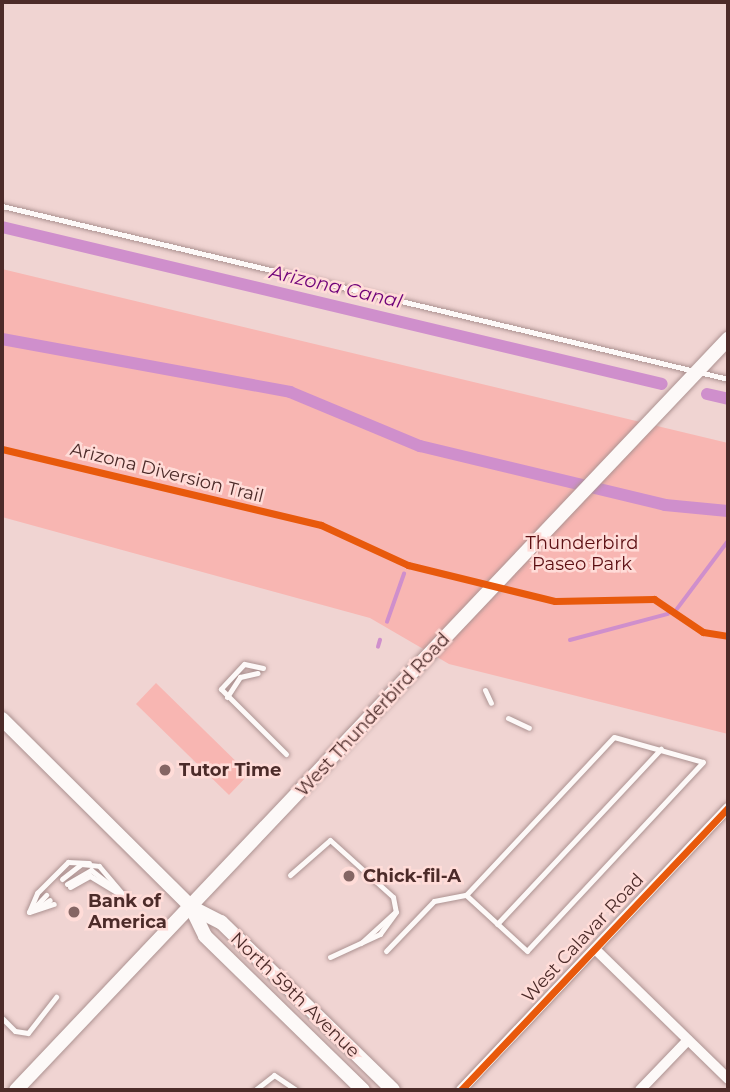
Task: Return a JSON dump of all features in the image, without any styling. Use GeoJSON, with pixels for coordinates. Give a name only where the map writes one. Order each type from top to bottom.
{"type":"FeatureCollection","features":[{"type":"Feature","properties":{"kind":"main road","name":"West Thunderbird Road"},"geometry":{"type":"LineString","coordinates":[[16,1090],[728,339]]}},
{"type":"Feature","properties":{"kind":"main road","name":"North 59th Avenue"},"geometry":{"type":"LineString","coordinates":[[2,719],[191,907],[221,922],[393,1090]]}},
{"type":"Feature","properties":{"kind":"main road","name":"North 59th Avenue"},"geometry":{"type":"LineString","coordinates":[[191,907],[205,936],[363,1090]]}},
{"type":"Feature","properties":{"kind":"main road"},"geometry":{"type":"LineString","coordinates":[[295,1024],[306,1020],[348,1046]]}},
{"type":"Feature","properties":{"kind":"street","name":"West Calavar Road"},"geometry":{"type":"LineString","coordinates":[[460,1090],[728,808]]}},
{"type":"Feature","properties":{"kind":"street"},"geometry":{"type":"LineString","coordinates":[[595,949],[728,1079]]}},
{"type":"Feature","properties":{"kind":"street"},"geometry":{"type":"LineString","coordinates":[[640,1090],[688,1040]]}},
{"type":"Feature","properties":{"kind":"lane"},"geometry":{"type":"LineString","coordinates":[[2,206],[695,374],[728,379]]}},
{"type":"Feature","properties":{"kind":"lane"},"geometry":{"type":"LineString","coordinates":[[263,667],[244,664],[221,690],[286,754]]}},
{"type":"Feature","properties":{"kind":"lane"},"geometry":{"type":"LineString","coordinates":[[227,697],[240,677],[258,673]]}},
{"type":"Feature","properties":{"kind":"lane"},"geometry":{"type":"LineString","coordinates":[[485,691],[491,703]]}},
{"type":"Feature","properties":{"kind":"lane"},"geometry":{"type":"LineString","coordinates":[[508,719],[530,728]]}},
{"type":"Feature","properties":{"kind":"lane"},"geometry":{"type":"LineString","coordinates":[[387,951],[434,901],[466,895],[614,737],[703,762],[527,951],[466,895]]}},
{"type":"Feature","properties":{"kind":"lane"},"geometry":{"type":"LineString","coordinates":[[497,924],[661,749]]}},
{"type":"Feature","properties":{"kind":"lane"},"geometry":{"type":"LineString","coordinates":[[290,875],[330,839],[393,897],[396,912],[380,934],[330,957]]}},
{"type":"Feature","properties":{"kind":"lane"},"geometry":{"type":"LineString","coordinates":[[29,912],[37,893],[68,862],[89,863],[109,873],[126,898],[90,876],[66,883],[89,863]]}},
{"type":"Feature","properties":{"kind":"lane"},"geometry":{"type":"LineString","coordinates":[[29,912],[50,900],[29,912]]}},
{"type":"Feature","properties":{"kind":"lane"},"geometry":{"type":"LineString","coordinates":[[2,1018],[28,1033],[56,997]]}},
{"type":"Feature","properties":{"kind":"lane"},"geometry":{"type":"LineString","coordinates":[[255,1090],[274,1075],[296,1090]]}},
{"type":"Feature","properties":{"kind":"green space","name":"Thunderbird Paseo Park"},"geometry":{"type":"Polygon","coordinates":[[[2,269],[728,443],[728,734],[449,664],[370,618],[2,517],[2,269]]]}},
{"type":"Feature","properties":{"kind":"green space"},"geometry":{"type":"Polygon","coordinates":[[[156,683],[249,774],[229,795],[136,704],[156,683]]]}},
{"type":"Feature","properties":{"kind":"waterway","name":"Arizona Canal"},"geometry":{"type":"LineString","coordinates":[[2,227],[662,384]]}},
{"type":"Feature","properties":{"kind":"waterway"},"geometry":{"type":"LineString","coordinates":[[2,339],[290,392],[420,446],[665,505],[728,511]]}},
{"type":"Feature","properties":{"kind":"waterway"},"geometry":{"type":"LineString","coordinates":[[707,394],[728,399]]}},
{"type":"Feature","properties":{"kind":"waterway"},"geometry":{"type":"LineString","coordinates":[[677,609],[728,541]]}},
{"type":"Feature","properties":{"kind":"waterway"},"geometry":{"type":"LineString","coordinates":[[387,622],[404,574]]}},
{"type":"Feature","properties":{"kind":"waterway"},"geometry":{"type":"LineString","coordinates":[[570,640],[668,614]]}},
{"type":"Feature","properties":{"kind":"waterway"},"geometry":{"type":"LineString","coordinates":[[378,647],[380,640]]}},
{"type":"Feature","properties":{"kind":"cycle path","name":"Arizona Diversion Trail"},"geometry":{"type":"LineString","coordinates":[[2,449],[321,525],[408,565],[555,601],[654,599],[703,632],[728,636]]}},
{"type":"Feature","properties":{"kind":"cycle path"},"geometry":{"type":"LineString","coordinates":[[461,1090],[728,808]]}},
{"type":"Feature","properties":{"kind":"place","name":"Tutor Time"},"geometry":{"type":"Point","coordinates":[165,770]}},
{"type":"Feature","properties":{"kind":"place","name":"Chick-fil-A"},"geometry":{"type":"Point","coordinates":[349,876]}},
{"type":"Feature","properties":{"kind":"place","name":"Bank of America"},"geometry":{"type":"Point","coordinates":[74,912]}}]}
